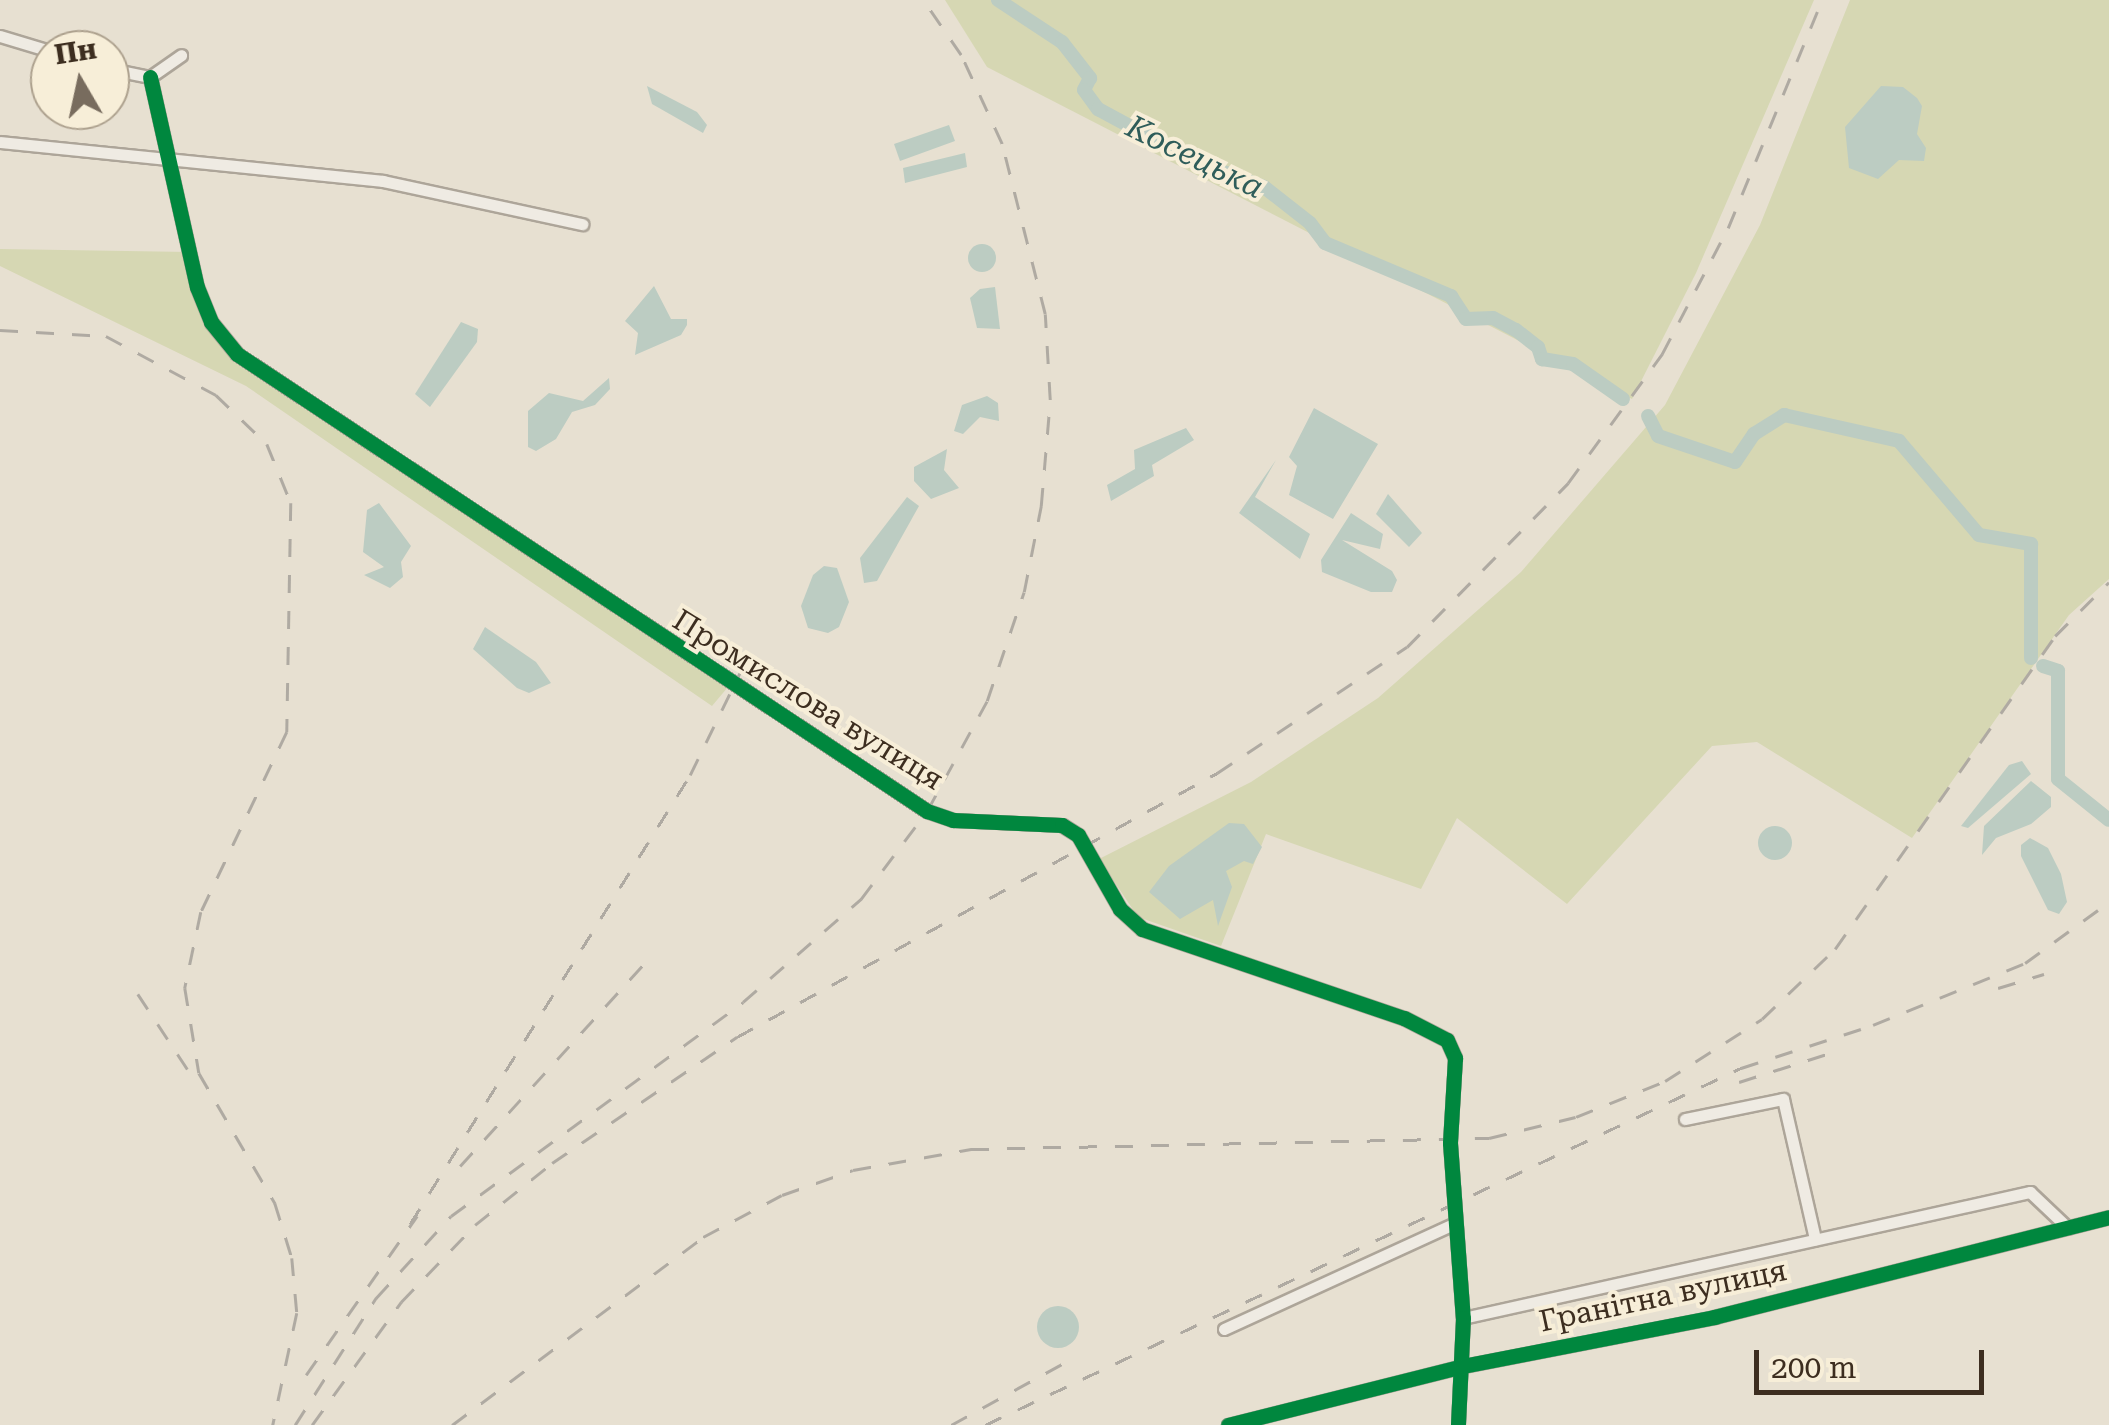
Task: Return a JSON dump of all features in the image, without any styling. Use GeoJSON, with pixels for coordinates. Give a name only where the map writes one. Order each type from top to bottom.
{"type":"FeatureCollection","features":[{"type":"Feature","properties":{"kind":"street"},"geometry":{"type":"LineString","coordinates":[[0,36],[30,45]]}},
{"type":"Feature","properties":{"kind":"street"},"geometry":{"type":"LineString","coordinates":[[130,73],[150,77],[181,55]]}},
{"type":"Feature","properties":{"kind":"street","name":"Промислова вулиця"},"geometry":{"type":"LineString","coordinates":[[150,77],[198,287],[211,322],[236,354],[927,810],[953,820],[1062,825],[1078,835],[1120,909],[1142,929],[1404,1018],[1447,1040],[1455,1058],[1449,1103],[1463,1318],[1458,1425]]}},
{"type":"Feature","properties":{"kind":"street"},"geometry":{"type":"LineString","coordinates":[[0,142],[383,181],[582,224]]}},
{"type":"Feature","properties":{"kind":"street"},"geometry":{"type":"LineString","coordinates":[[1685,1119],[1783,1099],[1814,1239]]}},
{"type":"Feature","properties":{"kind":"street"},"geometry":{"type":"LineString","coordinates":[[1463,1318],[2030,1192],[2068,1228]]}},
{"type":"Feature","properties":{"kind":"street","name":"Гранітна вулиця"},"geometry":{"type":"LineString","coordinates":[[1228,1425],[1462,1366],[1714,1316],[2109,1218]]}},
{"type":"Feature","properties":{"kind":"street"},"geometry":{"type":"LineString","coordinates":[[1224,1329],[1456,1223]]}},
{"type":"Feature","properties":{"kind":"green space"},"geometry":{"type":"Polygon","coordinates":[[[945,0],[1814,0],[1696,273],[1632,399],[987,67],[945,0]]]}},
{"type":"Feature","properties":{"kind":"green space"},"geometry":{"type":"Polygon","coordinates":[[[1850,0],[2109,0],[2109,579],[2069,615],[1912,838],[1757,742],[1712,746],[1567,904],[1457,818],[1421,889],[1266,834],[1221,946],[1138,917],[1099,859],[1251,782],[1378,698],[1521,572],[1665,405],[1760,225],[1850,0]]]}},
{"type":"Feature","properties":{"kind":"green space"},"geometry":{"type":"Polygon","coordinates":[[[0,249],[189,252],[211,322],[237,354],[728,687],[712,706],[246,386],[0,266],[0,249]]]}},
{"type":"Feature","properties":{"kind":"shaded area"},"geometry":{"type":"Polygon","coordinates":[[[647,86],[697,112],[707,125],[703,133],[652,104],[647,86]]]}},
{"type":"Feature","properties":{"kind":"shaded area"},"geometry":{"type":"Polygon","coordinates":[[[1881,86],[1903,87],[1917,98],[1922,106],[1917,134],[1926,148],[1924,161],[1899,160],[1878,179],[1849,168],[1845,127],[1881,86]]]}},
{"type":"Feature","properties":{"kind":"shaded area"},"geometry":{"type":"Polygon","coordinates":[[[949,125],[955,141],[900,161],[894,144],[949,125]]]}},
{"type":"Feature","properties":{"kind":"shaded area"},"geometry":{"type":"Polygon","coordinates":[[[965,153],[967,167],[905,183],[903,168],[965,153]]]}},
{"type":"Feature","properties":{"kind":"shaded area"},"geometry":{"type":"Polygon","coordinates":[[[982,244],[992,248],[996,258],[992,268],[982,272],[972,268],[968,258],[972,248],[982,244]]]}},
{"type":"Feature","properties":{"kind":"shaded area"},"geometry":{"type":"Polygon","coordinates":[[[654,286],[671,319],[687,319],[687,325],[681,335],[635,355],[638,333],[625,321],[654,286]]]}},
{"type":"Feature","properties":{"kind":"shaded area"},"geometry":{"type":"Polygon","coordinates":[[[995,287],[1000,329],[977,328],[970,298],[980,289],[995,287]]]}},
{"type":"Feature","properties":{"kind":"shaded area"},"geometry":{"type":"Polygon","coordinates":[[[461,322],[478,329],[477,342],[430,407],[415,394],[461,322]]]}},
{"type":"Feature","properties":{"kind":"shaded area"},"geometry":{"type":"Polygon","coordinates":[[[609,378],[610,389],[595,405],[572,412],[556,439],[536,451],[528,447],[528,411],[549,393],[583,401],[609,378]]]}},
{"type":"Feature","properties":{"kind":"shaded area"},"geometry":{"type":"Polygon","coordinates":[[[987,396],[998,403],[999,421],[980,417],[963,434],[954,431],[962,405],[987,396]]]}},
{"type":"Feature","properties":{"kind":"shaded area"},"geometry":{"type":"Polygon","coordinates":[[[1314,408],[1378,444],[1333,519],[1289,495],[1297,466],[1289,457],[1314,408]]]}},
{"type":"Feature","properties":{"kind":"shaded area"},"geometry":{"type":"Polygon","coordinates":[[[1186,428],[1194,440],[1152,465],[1154,476],[1111,501],[1107,485],[1135,469],[1134,450],[1186,428]]]}},
{"type":"Feature","properties":{"kind":"shaded area"},"geometry":{"type":"Polygon","coordinates":[[[947,449],[944,470],[959,488],[931,499],[914,481],[914,467],[947,449]]]}},
{"type":"Feature","properties":{"kind":"shaded area"},"geometry":{"type":"Polygon","coordinates":[[[1276,460],[1255,497],[1310,534],[1300,559],[1239,513],[1276,460]]]}},
{"type":"Feature","properties":{"kind":"shaded area"},"geometry":{"type":"Polygon","coordinates":[[[1388,494],[1422,533],[1409,547],[1376,514],[1388,494]]]}},
{"type":"Feature","properties":{"kind":"shaded area"},"geometry":{"type":"Polygon","coordinates":[[[907,497],[919,506],[877,581],[864,583],[860,558],[907,497]]]}},
{"type":"Feature","properties":{"kind":"shaded area"},"geometry":{"type":"Polygon","coordinates":[[[379,503],[411,546],[401,562],[403,577],[390,588],[364,575],[384,567],[363,552],[367,510],[379,503]]]}},
{"type":"Feature","properties":{"kind":"shaded area"},"geometry":{"type":"Polygon","coordinates":[[[1351,513],[1383,534],[1380,549],[1342,540],[1392,571],[1397,580],[1392,592],[1371,592],[1322,572],[1321,560],[1351,513]]]}},
{"type":"Feature","properties":{"kind":"shaded area"},"geometry":{"type":"Polygon","coordinates":[[[824,566],[837,568],[849,602],[839,627],[828,633],[808,628],[801,606],[813,575],[824,566]]]}},
{"type":"Feature","properties":{"kind":"shaded area"},"geometry":{"type":"Polygon","coordinates":[[[485,627],[536,662],[551,683],[529,693],[517,688],[473,649],[485,627]]]}},
{"type":"Feature","properties":{"kind":"shaded area"},"geometry":{"type":"Polygon","coordinates":[[[2022,761],[2031,774],[1968,828],[1961,826],[2009,765],[2022,761]]]}},
{"type":"Feature","properties":{"kind":"shaded area"},"geometry":{"type":"Polygon","coordinates":[[[2031,781],[2051,797],[2051,807],[2031,824],[1996,838],[1982,855],[1984,826],[2031,781]]]}},
{"type":"Feature","properties":{"kind":"shaded area"},"geometry":{"type":"Polygon","coordinates":[[[1229,823],[1244,824],[1262,847],[1253,864],[1244,861],[1226,871],[1232,887],[1218,926],[1213,900],[1180,919],[1149,892],[1169,866],[1229,823]]]}},
{"type":"Feature","properties":{"kind":"shaded area"},"geometry":{"type":"Polygon","coordinates":[[[1775,826],[1787,831],[1792,843],[1787,855],[1775,860],[1763,855],[1758,843],[1763,831],[1775,826]]]}},
{"type":"Feature","properties":{"kind":"shaded area"},"geometry":{"type":"Polygon","coordinates":[[[2030,838],[2048,848],[2061,874],[2067,902],[2059,914],[2048,910],[2021,856],[2021,845],[2030,838]]]}},
{"type":"Feature","properties":{"kind":"shaded area"},"geometry":{"type":"Polygon","coordinates":[[[1058,1306],[1073,1312],[1079,1327],[1073,1342],[1058,1348],[1043,1342],[1037,1327],[1043,1312],[1058,1306]]]}},
{"type":"Feature","properties":{"kind":"waterway","name":"Косецька"},"geometry":{"type":"LineString","coordinates":[[998,0],[1062,42],[1090,78],[1084,90],[1098,109],[1194,161],[1264,187],[1310,223],[1325,243],[1451,296],[1466,319],[1493,318],[1516,330],[1538,347],[1542,359],[1573,364],[1623,399]]}},
{"type":"Feature","properties":{"kind":"waterway","name":"Косецька"},"geometry":{"type":"LineString","coordinates":[[1648,416],[1658,436],[1735,462],[1754,434],[1784,415],[1899,441],[1979,535],[2031,544],[2031,658]]}},
{"type":"Feature","properties":{"kind":"waterway","name":"Косецька"},"geometry":{"type":"LineString","coordinates":[[2043,666],[2058,671],[2058,779],[2109,820]]}},
{"type":"Feature","properties":{"kind":"railway"},"geometry":{"type":"LineString","coordinates":[[295,1425],[376,1298],[451,1216],[743,1002],[861,899],[927,811],[987,701],[1024,592],[1041,506],[1050,400],[1045,314],[1002,144],[961,55],[923,0]]}},
{"type":"Feature","properties":{"kind":"railway"},"geometry":{"type":"LineString","coordinates":[[312,1425],[401,1302],[475,1225],[552,1163],[737,1037],[1217,773],[1407,647],[1568,483],[1662,354],[1728,228],[1822,0]]}},
{"type":"Feature","properties":{"kind":"railway"},"geometry":{"type":"LineString","coordinates":[[0,330],[106,336],[216,395],[267,444],[291,503],[287,732],[201,912],[185,988],[199,1073],[275,1203],[292,1258],[297,1313],[273,1425]]}},
{"type":"Feature","properties":{"kind":"railway"},"geometry":{"type":"LineString","coordinates":[[452,1425],[703,1237],[782,1195],[853,1170],[971,1149],[1489,1138],[1576,1117],[1665,1081],[1762,1019],[1835,949],[2055,636],[2109,582]]}},
{"type":"Feature","properties":{"kind":"railway"},"geometry":{"type":"LineString","coordinates":[[410,1224],[690,775],[752,648]]}},
{"type":"Feature","properties":{"kind":"railway"},"geometry":{"type":"LineString","coordinates":[[985,1425],[1741,1068],[1873,1025],[2025,963],[2109,902]]}},
{"type":"Feature","properties":{"kind":"railway"},"geometry":{"type":"LineString","coordinates":[[460,1166],[644,964]]}},
{"type":"Feature","properties":{"kind":"railway"},"geometry":{"type":"LineString","coordinates":[[1998,988],[2044,974]]}},
{"type":"Feature","properties":{"kind":"railway"},"geometry":{"type":"LineString","coordinates":[[138,994],[194,1079]]}},
{"type":"Feature","properties":{"kind":"railway"},"geometry":{"type":"LineString","coordinates":[[1739,1082],[1836,1051]]}},
{"type":"Feature","properties":{"kind":"railway"},"geometry":{"type":"LineString","coordinates":[[306,1375],[417,1216]]}},
{"type":"Feature","properties":{"kind":"railway"},"geometry":{"type":"LineString","coordinates":[[951,1425],[1064,1363]]}},
{"type":"Feature","properties":{"kind":"cycle path"},"geometry":{"type":"LineString","coordinates":[[150,77],[197,287],[211,322],[237,354],[927,811],[953,820],[1062,825],[1078,835],[1120,909],[1142,929],[1404,1018],[1447,1040],[1455,1058],[1450,1143],[1463,1318],[1458,1425]]}},
{"type":"Feature","properties":{"kind":"cycle path"},"geometry":{"type":"LineString","coordinates":[[1228,1425],[1463,1366],[1714,1317],[2109,1217]]}}]}
